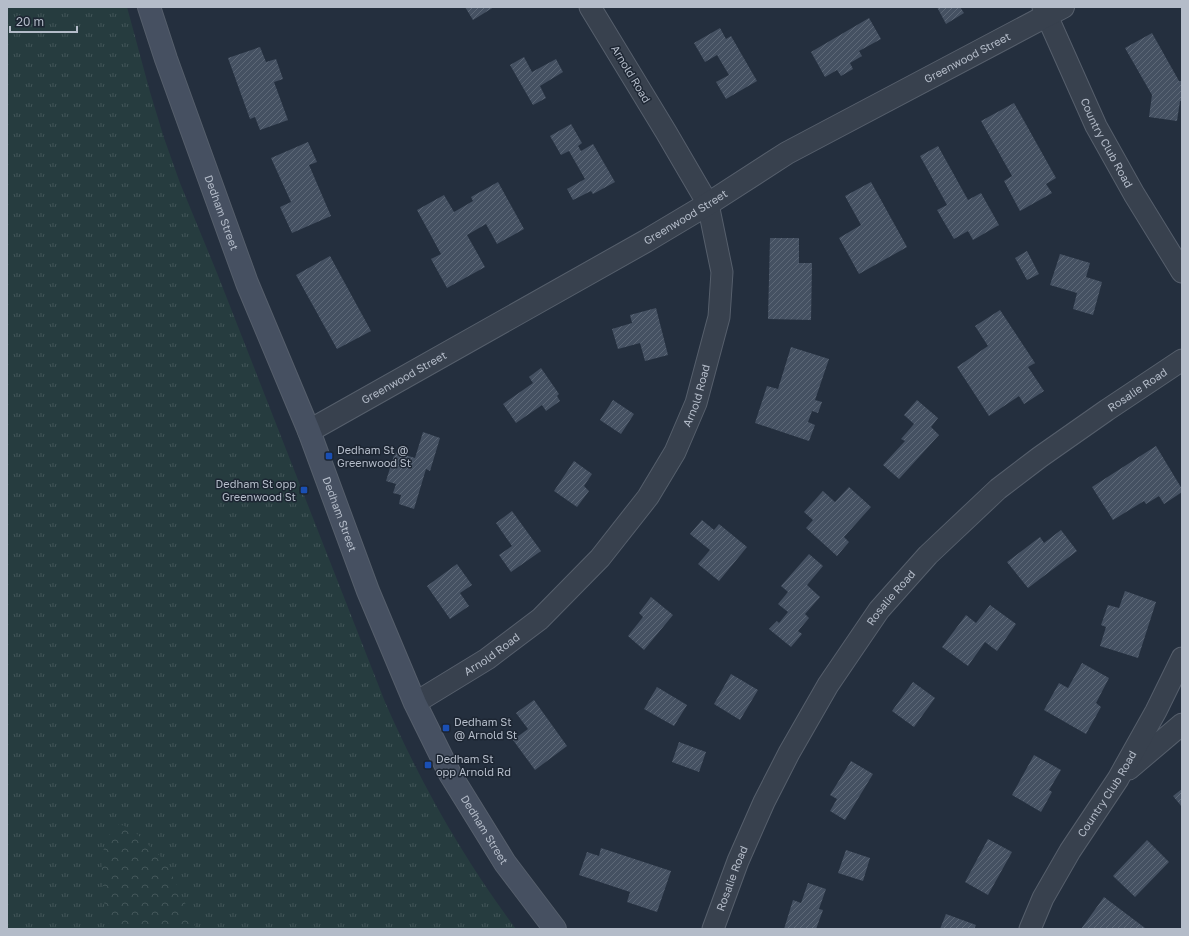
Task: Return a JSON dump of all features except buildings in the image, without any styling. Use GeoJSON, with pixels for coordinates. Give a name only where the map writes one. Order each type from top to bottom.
{"type":"FeatureCollection","features":[{"type":"Feature","properties":{"kind":"main road","name":"Dedham Street"},"geometry":{"type":"LineString","coordinates":[[149,7],[166,59],[247,283],[309,431],[368,591],[415,703],[450,774],[505,863],[555,929]]}},
{"type":"Feature","properties":{"kind":"street","name":"Arnold Road"},"geometry":{"type":"LineString","coordinates":[[415,703],[487,659],[540,619],[600,558],[648,497],[671,458],[696,403],[719,317],[722,272],[708,204],[590,7]]}},
{"type":"Feature","properties":{"kind":"street","name":"Greenwood Street"},"geometry":{"type":"LineString","coordinates":[[309,431],[646,241],[708,204],[787,153],[1051,10]]}},
{"type":"Feature","properties":{"kind":"street","name":"Country Club Road"},"geometry":{"type":"LineString","coordinates":[[1051,10],[1096,126],[1134,194],[1182,272]]}},
{"type":"Feature","properties":{"kind":"street","name":"Rosalie Road"},"geometry":{"type":"LineString","coordinates":[[713,929],[738,861],[764,802],[789,753],[828,685],[879,610],[928,555],[998,489],[1058,444],[1182,360]]}},
{"type":"Feature","properties":{"kind":"street","name":"Country Club Road"},"geometry":{"type":"LineString","coordinates":[[1030,929],[1044,898],[1070,851],[1118,779],[1156,711],[1182,658]]}},
{"type":"Feature","properties":{"kind":"street"},"geometry":{"type":"LineString","coordinates":[[1118,779],[1182,724]]}},
{"type":"Feature","properties":{"kind":"green space"},"geometry":{"type":"Polygon","coordinates":[[[7,7],[127,7],[150,92],[180,183],[217,273],[385,702],[413,762],[444,820],[478,875],[516,929],[7,929],[7,7]]]}},
{"type":"Feature","properties":{"kind":"green space"},"geometry":{"type":"Polygon","coordinates":[[[119,824],[132,829],[166,862],[196,929],[110,929],[104,902],[101,856],[111,832],[119,824]]]}},
{"type":"Feature","properties":{"kind":"place","name":"Dedham St @ Greenwood St"},"geometry":{"type":"Point","coordinates":[329,456]}},
{"type":"Feature","properties":{"kind":"place","name":"Dedham St opp Greenwood St"},"geometry":{"type":"Point","coordinates":[304,490]}},
{"type":"Feature","properties":{"kind":"place","name":"Dedham St @ Arnold St"},"geometry":{"type":"Point","coordinates":[446,728]}},
{"type":"Feature","properties":{"kind":"place","name":"Dedham St opp Arnold Rd"},"geometry":{"type":"Point","coordinates":[428,765]}}]}
